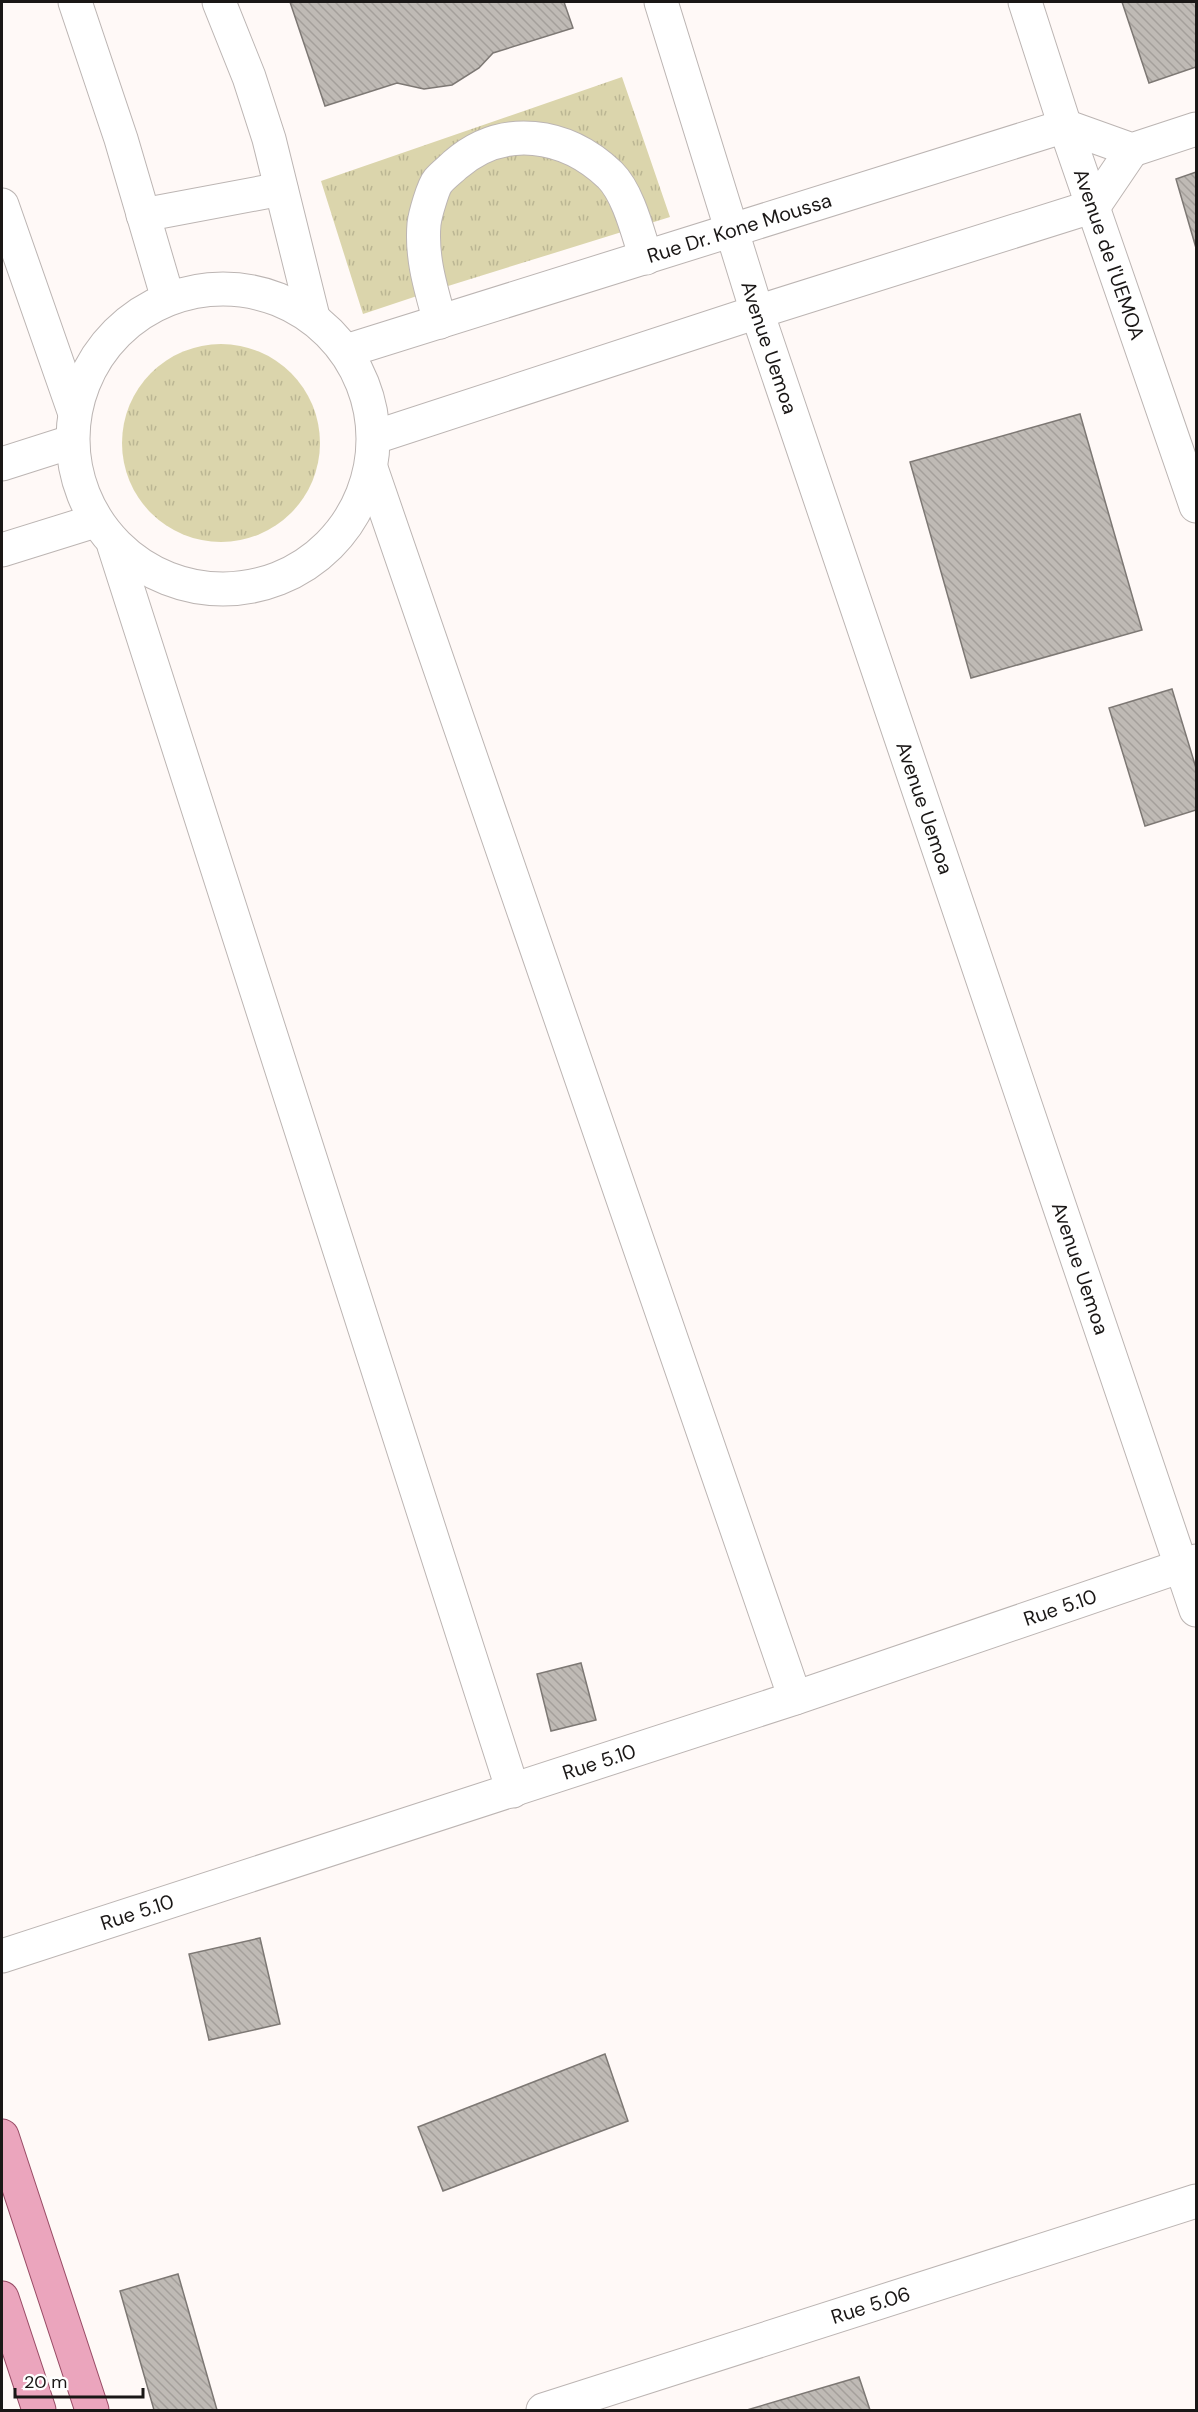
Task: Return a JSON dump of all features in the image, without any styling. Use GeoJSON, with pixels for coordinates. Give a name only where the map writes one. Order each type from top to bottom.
{"type":"FeatureCollection","features":[{"type":"Feature","properties":{"kind":"main road"},"geometry":{"type":"LineString","coordinates":[[2,2136],[92,2410]]}},
{"type":"Feature","properties":{"kind":"main road"},"geometry":{"type":"LineString","coordinates":[[2,2298],[39,2410]]}},
{"type":"Feature","properties":{"kind":"street"},"geometry":{"type":"LineString","coordinates":[[75,2],[121,139],[168,299]]}},
{"type":"Feature","properties":{"kind":"street"},"geometry":{"type":"LineString","coordinates":[[219,2],[249,77],[281,189],[313,317]]}},
{"type":"Feature","properties":{"kind":"street","name":"Avenue Uemoa"},"geometry":{"type":"LineString","coordinates":[[661,2],[757,312],[1189,1563],[1197,1610]]}},
{"type":"Feature","properties":{"kind":"street","name":"Avenue de l'UEMOA"},"geometry":{"type":"LineString","coordinates":[[1025,2],[1065,126],[1197,506]]}},
{"type":"Feature","properties":{"kind":"street"},"geometry":{"type":"LineString","coordinates":[[1065,126],[1132,150],[1197,129]]}},
{"type":"Feature","properties":{"kind":"street","name":"Rue Dr. Kone Moussa"},"geometry":{"type":"LineString","coordinates":[[346,351],[1065,126]]}},
{"type":"Feature","properties":{"kind":"street"},"geometry":{"type":"LineString","coordinates":[[440,322],[424,263],[424,222],[437,182],[470,152],[502,139],[542,138],[581,153],[612,177],[629,206],[646,258]]}},
{"type":"Feature","properties":{"kind":"street"},"geometry":{"type":"LineString","coordinates":[[375,436],[1094,206],[1132,150]]}},
{"type":"Feature","properties":{"kind":"street"},"geometry":{"type":"LineString","coordinates":[[143,215],[281,189]]}},
{"type":"Feature","properties":{"kind":"street"},"geometry":{"type":"LineString","coordinates":[[2,205],[73,427],[78,483],[104,533],[513,1791]]}},
{"type":"Feature","properties":{"kind":"street"},"geometry":{"type":"LineString","coordinates":[[2,464],[73,427],[92,364],[124,325],[168,299],[218,289],[268,295],[313,317],[346,351],[367,392],[375,436],[372,471],[334,543],[265,585],[184,586],[104,533],[2,550]]}},
{"type":"Feature","properties":{"kind":"street"},"geometry":{"type":"LineString","coordinates":[[372,471],[795,1698]]}},
{"type":"Feature","properties":{"kind":"street","name":"Rue 5.10"},"geometry":{"type":"LineString","coordinates":[[2,1956],[795,1698],[1189,1563]]}},
{"type":"Feature","properties":{"kind":"street","name":"Rue 5.06"},"geometry":{"type":"LineString","coordinates":[[543,2410],[1197,2202]]}},
{"type":"Feature","properties":{"kind":"green space"},"geometry":{"type":"Polygon","coordinates":[[[622,77],[670,217],[363,314],[321,181],[622,77]]]}},
{"type":"Feature","properties":{"kind":"green space"},"geometry":{"type":"Polygon","coordinates":[[[221,344],[250,348],[268,356],[291,373],[308,396],[316,414],[320,443],[316,472],[308,490],[291,513],[268,530],[250,538],[221,542],[192,538],[174,530],[151,513],[134,490],[126,472],[122,443],[126,414],[134,396],[151,373],[174,356],[192,348],[221,344]]]}},
{"type":"Feature","properties":{"kind":"building"},"geometry":{"type":"Polygon","coordinates":[[[290,2],[564,2],[573,28],[493,53],[479,68],[452,85],[424,89],[397,83],[325,106],[290,2]]]}},
{"type":"Feature","properties":{"kind":"building"},"geometry":{"type":"Polygon","coordinates":[[[1122,2],[1196,2],[1196,67],[1149,83],[1122,2]]]}},
{"type":"Feature","properties":{"kind":"building"},"geometry":{"type":"Polygon","coordinates":[[[1196,172],[1196,248],[1176,179],[1196,172]]]}},
{"type":"Feature","properties":{"kind":"building"},"geometry":{"type":"Polygon","coordinates":[[[1080,414],[1142,630],[971,678],[910,462],[1080,414]]]}},
{"type":"Feature","properties":{"kind":"building"},"geometry":{"type":"Polygon","coordinates":[[[1172,689],[1196,768],[1196,810],[1145,826],[1109,708],[1172,689]]]}},
{"type":"Feature","properties":{"kind":"building"},"geometry":{"type":"Polygon","coordinates":[[[581,1663],[596,1720],[551,1731],[537,1674],[581,1663]]]}},
{"type":"Feature","properties":{"kind":"building"},"geometry":{"type":"Polygon","coordinates":[[[260,1938],[280,2024],[209,2040],[189,1954],[260,1938]]]}},
{"type":"Feature","properties":{"kind":"building"},"geometry":{"type":"Polygon","coordinates":[[[605,2054],[628,2121],[443,2191],[418,2127],[605,2054]]]}},
{"type":"Feature","properties":{"kind":"building"},"geometry":{"type":"Polygon","coordinates":[[[178,2274],[217,2410],[154,2410],[120,2291],[178,2274]]]}},
{"type":"Feature","properties":{"kind":"building"},"geometry":{"type":"Polygon","coordinates":[[[859,2377],[870,2410],[747,2410],[859,2377]]]}}]}
